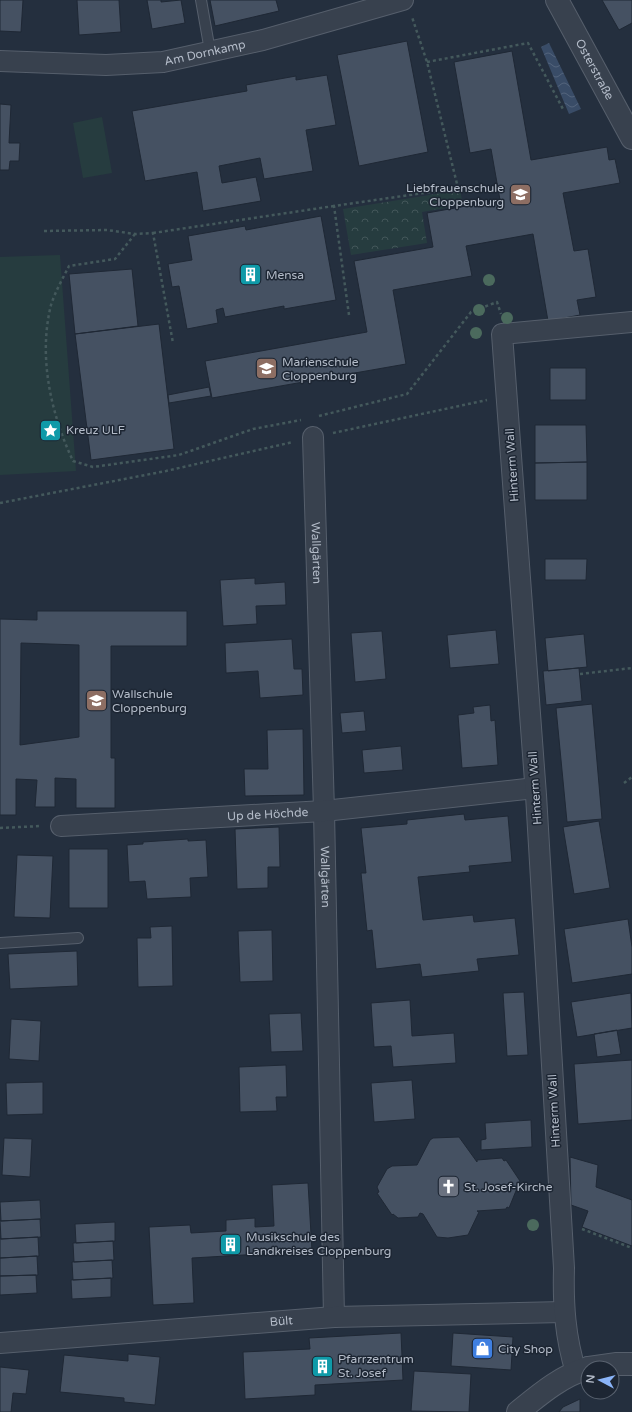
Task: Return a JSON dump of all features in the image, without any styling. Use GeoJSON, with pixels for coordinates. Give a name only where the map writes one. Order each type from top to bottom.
{"type":"FeatureCollection","features":[{"type":"Feature","properties":{"kind":"street","name":"Osterstraße"},"geometry":{"type":"LineString","coordinates":[[557,0],[632,138]]}},
{"type":"Feature","properties":{"kind":"street","name":"Am Dornkamp"},"geometry":{"type":"LineString","coordinates":[[0,61],[106,65],[163,62],[407,7]]}},
{"type":"Feature","properties":{"kind":"street"},"geometry":{"type":"LineString","coordinates":[[506,334],[632,322]]}},
{"type":"Feature","properties":{"kind":"street","name":"Hinterm Wall"},"geometry":{"type":"LineString","coordinates":[[506,334],[502,334],[535,788],[564,1268],[563,1312],[571,1356],[580,1365]]}},
{"type":"Feature","properties":{"kind":"street","name":"Wallgärten"},"geometry":{"type":"LineString","coordinates":[[313,437],[324,811],[334,1317]]}},
{"type":"Feature","properties":{"kind":"street","name":"Up de Höchde"},"geometry":{"type":"LineString","coordinates":[[61,826],[324,811],[535,788]]}},
{"type":"Feature","properties":{"kind":"street","name":"Bült"},"geometry":{"type":"LineString","coordinates":[[0,1343],[334,1317],[563,1312]]}},
{"type":"Feature","properties":{"kind":"street"},"geometry":{"type":"LineString","coordinates":[[620,1364],[632,1364]]}},
{"type":"Feature","properties":{"kind":"street"},"geometry":{"type":"LineString","coordinates":[[518,1412],[556,1384],[580,1371]]}},
{"type":"Feature","properties":{"kind":"lane"},"geometry":{"type":"LineString","coordinates":[[201,0],[210,51]]}},
{"type":"Feature","properties":{"kind":"lane"},"geometry":{"type":"LineString","coordinates":[[0,943],[78,938]]}},
{"type":"Feature","properties":{"kind":"path"},"geometry":{"type":"LineString","coordinates":[[44,231],[107,230],[136,234],[153,233],[458,188],[427,62],[407,7]]}},
{"type":"Feature","properties":{"kind":"path"},"geometry":{"type":"LineString","coordinates":[[427,62],[528,43],[564,111]]}},
{"type":"Feature","properties":{"kind":"path"},"geometry":{"type":"LineString","coordinates":[[334,206],[349,315]]}},
{"type":"Feature","properties":{"kind":"path"},"geometry":{"type":"LineString","coordinates":[[153,233],[173,343]]}},
{"type":"Feature","properties":{"kind":"path"},"geometry":{"type":"LineString","coordinates":[[136,234],[115,259],[69,266],[51,305],[46,342],[48,385],[62,438],[73,461],[93,467],[180,455],[253,429],[306,419]]}},
{"type":"Feature","properties":{"kind":"path"},"geometry":{"type":"LineString","coordinates":[[314,417],[407,394],[471,312],[497,302],[506,334]]}},
{"type":"Feature","properties":{"kind":"path"},"geometry":{"type":"LineString","coordinates":[[0,503],[166,471],[313,437],[507,396]]}},
{"type":"Feature","properties":{"kind":"path"},"geometry":{"type":"LineString","coordinates":[[580,674],[632,668]]}},
{"type":"Feature","properties":{"kind":"path"},"geometry":{"type":"LineString","coordinates":[[624,783],[632,777]]}},
{"type":"Feature","properties":{"kind":"path"},"geometry":{"type":"LineString","coordinates":[[0,828],[61,826]]}},
{"type":"Feature","properties":{"kind":"path"},"geometry":{"type":"LineString","coordinates":[[560,1221],[632,1248]]}},
{"type":"Feature","properties":{"kind":"green space"},"geometry":{"type":"Polygon","coordinates":[[[102,117],[112,173],[83,178],[73,123],[102,117]]]}},
{"type":"Feature","properties":{"kind":"green space"},"geometry":{"type":"Polygon","coordinates":[[[460,190],[463,205],[422,212],[427,243],[351,255],[343,209],[460,190]]]}},
{"type":"Feature","properties":{"kind":"green space"},"geometry":{"type":"Polygon","coordinates":[[[60,255],[76,471],[0,475],[0,257],[60,255]]]}},
{"type":"Feature","properties":{"kind":"water"},"geometry":{"type":"Polygon","coordinates":[[[549,43],[581,109],[569,114],[541,47],[549,43]]]}},
{"type":"Feature","properties":{"kind":"building"},"geometry":{"type":"Polygon","coordinates":[[[0,0],[23,0],[21,32],[0,31],[0,0]]]}},
{"type":"Feature","properties":{"kind":"building"},"geometry":{"type":"Polygon","coordinates":[[[77,0],[119,0],[121,32],[79,35],[77,0]]]}},
{"type":"Feature","properties":{"kind":"building"},"geometry":{"type":"Polygon","coordinates":[[[147,0],[161,0],[161,2],[181,0],[185,23],[152,29],[147,0]]]}},
{"type":"Feature","properties":{"kind":"building"},"geometry":{"type":"Polygon","coordinates":[[[210,0],[276,0],[279,11],[215,26],[210,0]]]}},
{"type":"Feature","properties":{"kind":"building"},"geometry":{"type":"Polygon","coordinates":[[[602,0],[632,0],[632,23],[619,30],[602,0]]]}},
{"type":"Feature","properties":{"kind":"building"},"geometry":{"type":"Polygon","coordinates":[[[407,41],[428,152],[359,166],[337,55],[407,41]]]}},
{"type":"Feature","properties":{"kind":"building"},"geometry":{"type":"Polygon","coordinates":[[[512,51],[531,160],[607,147],[609,160],[615,159],[620,183],[563,193],[574,251],[588,249],[596,297],[577,300],[580,315],[548,321],[533,234],[466,246],[472,276],[393,290],[406,364],[212,398],[205,361],[367,332],[354,261],[433,247],[427,213],[500,200],[491,149],[470,153],[454,62],[512,51]]]}},
{"type":"Feature","properties":{"kind":"building"},"geometry":{"type":"Polygon","coordinates":[[[327,75],[336,125],[306,130],[313,171],[264,179],[260,158],[219,166],[222,183],[256,177],[261,201],[203,211],[197,172],[145,181],[132,111],[247,91],[246,85],[296,76],[296,80],[327,75]]]}},
{"type":"Feature","properties":{"kind":"building"},"geometry":{"type":"Polygon","coordinates":[[[0,104],[11,105],[9,143],[20,143],[19,161],[10,161],[9,170],[0,170],[0,104]]]}},
{"type":"Feature","properties":{"kind":"building","name":"Mensa"},"geometry":{"type":"Polygon","coordinates":[[[321,216],[336,300],[284,309],[284,306],[225,317],[223,308],[216,310],[218,323],[187,329],[179,286],[172,287],[168,264],[192,260],[188,236],[245,226],[246,230],[321,216]]]}},
{"type":"Feature","properties":{"kind":"building"},"geometry":{"type":"Polygon","coordinates":[[[132,269],[138,326],[75,334],[69,274],[132,269]]]}},
{"type":"Feature","properties":{"kind":"building"},"geometry":{"type":"Polygon","coordinates":[[[159,324],[174,449],[91,460],[75,334],[159,324]]]}},
{"type":"Feature","properties":{"kind":"building"},"geometry":{"type":"Polygon","coordinates":[[[550,368],[586,368],[586,400],[550,400],[550,368]]]}},
{"type":"Feature","properties":{"kind":"building"},"geometry":{"type":"Polygon","coordinates":[[[209,387],[211,396],[169,403],[168,395],[209,387]]]}},
{"type":"Feature","properties":{"kind":"building"},"geometry":{"type":"Polygon","coordinates":[[[535,425],[586,425],[587,462],[535,463],[535,425]]]}},
{"type":"Feature","properties":{"kind":"building"},"geometry":{"type":"Polygon","coordinates":[[[587,462],[587,500],[535,500],[535,463],[587,462]]]}},
{"type":"Feature","properties":{"kind":"building"},"geometry":{"type":"Polygon","coordinates":[[[545,559],[587,559],[586,580],[545,580],[545,559]]]}},
{"type":"Feature","properties":{"kind":"building"},"geometry":{"type":"Polygon","coordinates":[[[255,578],[255,584],[285,582],[286,605],[256,606],[257,624],[223,626],[220,580],[255,578]]]}},
{"type":"Feature","properties":{"kind":"building"},"geometry":{"type":"Polygon","coordinates":[[[37,611],[187,611],[187,646],[111,646],[111,758],[115,758],[115,808],[76,808],[76,779],[55,778],[55,807],[35,807],[37,780],[16,779],[16,815],[0,815],[0,619],[37,620],[37,611]],[[21,643],[20,745],[79,737],[79,645],[21,643]]]}},
{"type":"Feature","properties":{"kind":"building"},"geometry":{"type":"Polygon","coordinates":[[[496,630],[499,664],[450,668],[447,635],[496,630]]]}},
{"type":"Feature","properties":{"kind":"building"},"geometry":{"type":"Polygon","coordinates":[[[382,631],[386,679],[355,682],[351,633],[382,631]]]}},
{"type":"Feature","properties":{"kind":"building"},"geometry":{"type":"Polygon","coordinates":[[[584,634],[587,667],[548,671],[545,638],[584,634]]]}},
{"type":"Feature","properties":{"kind":"building"},"geometry":{"type":"Polygon","coordinates":[[[292,639],[294,669],[302,669],[303,695],[260,698],[258,671],[226,673],[225,643],[292,639]]]}},
{"type":"Feature","properties":{"kind":"building"},"geometry":{"type":"Polygon","coordinates":[[[579,668],[582,701],[546,705],[543,671],[579,668]]]}},
{"type":"Feature","properties":{"kind":"building"},"geometry":{"type":"Polygon","coordinates":[[[592,704],[602,819],[567,822],[556,708],[592,704]]]}},
{"type":"Feature","properties":{"kind":"building"},"geometry":{"type":"Polygon","coordinates":[[[490,705],[491,721],[495,720],[498,765],[462,768],[458,715],[474,713],[473,707],[490,705]]]}},
{"type":"Feature","properties":{"kind":"building"},"geometry":{"type":"Polygon","coordinates":[[[364,711],[366,731],[342,733],[340,713],[364,711]]]}},
{"type":"Feature","properties":{"kind":"building"},"geometry":{"type":"Polygon","coordinates":[[[303,729],[304,795],[245,796],[244,769],[268,769],[267,730],[303,729]]]}},
{"type":"Feature","properties":{"kind":"building"},"geometry":{"type":"Polygon","coordinates":[[[401,746],[403,770],[364,773],[362,750],[401,746]]]}},
{"type":"Feature","properties":{"kind":"building"},"geometry":{"type":"Polygon","coordinates":[[[464,814],[465,820],[508,816],[512,862],[469,866],[470,872],[418,877],[423,920],[473,915],[474,922],[515,918],[519,955],[477,959],[479,971],[422,977],[420,964],[376,969],[372,930],[367,931],[361,873],[366,873],[361,828],[407,824],[407,820],[464,814]]]}},
{"type":"Feature","properties":{"kind":"building"},"geometry":{"type":"Polygon","coordinates":[[[599,821],[610,888],[574,894],[563,827],[599,821]]]}},
{"type":"Feature","properties":{"kind":"building"},"geometry":{"type":"Polygon","coordinates":[[[279,827],[280,867],[268,867],[268,888],[237,889],[235,829],[279,827]]]}},
{"type":"Feature","properties":{"kind":"building"},"geometry":{"type":"Polygon","coordinates":[[[188,839],[188,841],[206,840],[208,877],[190,878],[191,897],[147,899],[145,881],[129,882],[127,845],[143,844],[143,842],[188,839]]]}},
{"type":"Feature","properties":{"kind":"building"},"geometry":{"type":"Polygon","coordinates":[[[69,849],[108,849],[108,908],[69,908],[69,849]]]}},
{"type":"Feature","properties":{"kind":"building"},"geometry":{"type":"Polygon","coordinates":[[[17,855],[53,856],[50,918],[14,917],[17,855]]]}},
{"type":"Feature","properties":{"kind":"building"},"geometry":{"type":"Polygon","coordinates":[[[628,919],[632,947],[632,974],[572,983],[564,929],[628,919]]]}},
{"type":"Feature","properties":{"kind":"building"},"geometry":{"type":"Polygon","coordinates":[[[172,926],[173,986],[138,987],[137,938],[151,938],[150,927],[172,926]]]}},
{"type":"Feature","properties":{"kind":"building"},"geometry":{"type":"Polygon","coordinates":[[[272,930],[273,981],[240,982],[238,931],[272,930]]]}},
{"type":"Feature","properties":{"kind":"building"},"geometry":{"type":"Polygon","coordinates":[[[77,951],[78,986],[10,989],[8,954],[77,951]]]}},
{"type":"Feature","properties":{"kind":"building"},"geometry":{"type":"Polygon","coordinates":[[[524,992],[528,1055],[507,1056],[503,993],[524,992]]]}},
{"type":"Feature","properties":{"kind":"building"},"geometry":{"type":"Polygon","coordinates":[[[631,993],[632,1028],[577,1037],[571,1002],[631,993]]]}},
{"type":"Feature","properties":{"kind":"building"},"geometry":{"type":"Polygon","coordinates":[[[410,1000],[412,1036],[454,1033],[456,1063],[393,1067],[391,1046],[374,1047],[371,1003],[410,1000]]]}},
{"type":"Feature","properties":{"kind":"building"},"geometry":{"type":"Polygon","coordinates":[[[301,1013],[303,1051],[271,1052],[269,1014],[301,1013]]]}},
{"type":"Feature","properties":{"kind":"building"},"geometry":{"type":"Polygon","coordinates":[[[11,1019],[41,1021],[39,1061],[9,1059],[11,1019]]]}},
{"type":"Feature","properties":{"kind":"building"},"geometry":{"type":"Polygon","coordinates":[[[617,1030],[621,1054],[597,1057],[594,1034],[617,1030]]]}},
{"type":"Feature","properties":{"kind":"building"},"geometry":{"type":"Polygon","coordinates":[[[632,1060],[632,1120],[578,1124],[574,1064],[632,1060]]]}},
{"type":"Feature","properties":{"kind":"building"},"geometry":{"type":"Polygon","coordinates":[[[286,1065],[287,1097],[276,1097],[277,1111],[240,1112],[239,1067],[286,1065]]]}},
{"type":"Feature","properties":{"kind":"building"},"geometry":{"type":"Polygon","coordinates":[[[412,1080],[415,1119],[374,1122],[371,1083],[412,1080]]]}},
{"type":"Feature","properties":{"kind":"building"},"geometry":{"type":"Polygon","coordinates":[[[43,1082],[43,1114],[7,1115],[6,1083],[43,1082]]]}},
{"type":"Feature","properties":{"kind":"building"},"geometry":{"type":"Polygon","coordinates":[[[531,1120],[532,1147],[481,1150],[481,1140],[486,1139],[485,1123],[531,1120]]]}},
{"type":"Feature","properties":{"kind":"building","name":"St. Josef-Kirche"},"geometry":{"type":"Polygon","coordinates":[[[459,1137],[477,1162],[477,1160],[502,1158],[504,1161],[506,1160],[520,1181],[509,1208],[477,1211],[479,1212],[468,1235],[448,1238],[437,1237],[423,1214],[420,1213],[418,1217],[398,1218],[393,1214],[392,1215],[377,1193],[379,1192],[377,1187],[387,1169],[392,1166],[417,1165],[430,1140],[433,1138],[459,1137]]]}},
{"type":"Feature","properties":{"kind":"building"},"geometry":{"type":"Polygon","coordinates":[[[4,1138],[32,1139],[30,1177],[2,1175],[4,1138]]]}},
{"type":"Feature","properties":{"kind":"building"},"geometry":{"type":"Polygon","coordinates":[[[570,1157],[598,1165],[596,1187],[632,1200],[632,1246],[582,1227],[588,1211],[571,1205],[570,1157]]]}},
{"type":"Feature","properties":{"kind":"building","name":"Musikschule des Landkreises Cloppenburg"},"geometry":{"type":"Polygon","coordinates":[[[308,1183],[312,1251],[192,1258],[194,1303],[153,1305],[149,1227],[190,1225],[191,1233],[226,1231],[226,1220],[255,1218],[255,1227],[274,1226],[272,1185],[308,1183]]]}},
{"type":"Feature","properties":{"kind":"building"},"geometry":{"type":"Polygon","coordinates":[[[40,1200],[41,1219],[1,1221],[0,1202],[40,1200]]]}},
{"type":"Feature","properties":{"kind":"building"},"geometry":{"type":"Polygon","coordinates":[[[40,1219],[41,1237],[1,1239],[0,1221],[40,1219]]]}},
{"type":"Feature","properties":{"kind":"building"},"geometry":{"type":"Polygon","coordinates":[[[115,1222],[115,1241],[76,1243],[75,1224],[115,1222]]]}},
{"type":"Feature","properties":{"kind":"building"},"geometry":{"type":"Polygon","coordinates":[[[38,1237],[39,1256],[0,1258],[0,1239],[38,1237]]]}},
{"type":"Feature","properties":{"kind":"building"},"geometry":{"type":"Polygon","coordinates":[[[113,1241],[114,1260],[74,1262],[73,1243],[113,1241]]]}},
{"type":"Feature","properties":{"kind":"building"},"geometry":{"type":"Polygon","coordinates":[[[37,1256],[38,1275],[0,1276],[0,1258],[37,1256]]]}},
{"type":"Feature","properties":{"kind":"building"},"geometry":{"type":"Polygon","coordinates":[[[112,1260],[113,1278],[73,1280],[72,1262],[112,1260]]]}},
{"type":"Feature","properties":{"kind":"building"},"geometry":{"type":"Polygon","coordinates":[[[36,1275],[37,1293],[0,1295],[0,1276],[36,1275]]]}},
{"type":"Feature","properties":{"kind":"building"},"geometry":{"type":"Polygon","coordinates":[[[111,1278],[111,1297],[72,1299],[71,1280],[111,1278]]]}},
{"type":"Feature","properties":{"kind":"building","name":"Pfarrzentrum St. Josef"},"geometry":{"type":"Polygon","coordinates":[[[401,1333],[403,1380],[315,1385],[315,1395],[245,1399],[243,1352],[310,1349],[309,1338],[401,1333]]]}},
{"type":"Feature","properties":{"kind":"building","name":"City Shop"},"geometry":{"type":"Polygon","coordinates":[[[453,1333],[513,1337],[511,1370],[451,1366],[453,1333]]]}},
{"type":"Feature","properties":{"kind":"building"},"geometry":{"type":"Polygon","coordinates":[[[128,1354],[160,1357],[155,1405],[124,1402],[124,1398],[60,1392],[64,1355],[128,1361],[128,1354]]]}},
{"type":"Feature","properties":{"kind":"building"},"geometry":{"type":"Polygon","coordinates":[[[0,1367],[29,1370],[26,1394],[13,1393],[11,1412],[0,1412],[0,1367]]]}},
{"type":"Feature","properties":{"kind":"building"},"geometry":{"type":"Polygon","coordinates":[[[414,1371],[471,1374],[469,1412],[411,1411],[414,1371]]]}},
{"type":"Feature","properties":{"kind":"building"},"geometry":{"type":"Polygon","coordinates":[[[580,1399],[580,1412],[559,1412],[563,1407],[580,1399]]]}},
{"type":"Feature","properties":{"kind":"place","name":"Liebfrauenschule Cloppenburg"},"geometry":{"type":"Point","coordinates":[520,195]}},
{"type":"Feature","properties":{"kind":"place","name":"Mensa"},"geometry":{"type":"Point","coordinates":[251,275]}},
{"type":"Feature","properties":{"kind":"place","name":"Marienschule Cloppenburg"},"geometry":{"type":"Point","coordinates":[267,369]}},
{"type":"Feature","properties":{"kind":"place","name":"Kreuz ULF"},"geometry":{"type":"Point","coordinates":[51,430]}},
{"type":"Feature","properties":{"kind":"place","name":"Wallschule Cloppenburg"},"geometry":{"type":"Point","coordinates":[96,701]}},
{"type":"Feature","properties":{"kind":"place","name":"St. Josef-Kirche"},"geometry":{"type":"Point","coordinates":[448,1187]}},
{"type":"Feature","properties":{"kind":"place","name":"Musikschule des Landkreises Cloppenburg"},"geometry":{"type":"Point","coordinates":[231,1244]}},
{"type":"Feature","properties":{"kind":"place","name":"City Shop"},"geometry":{"type":"Point","coordinates":[482,1349]}},
{"type":"Feature","properties":{"kind":"place","name":"Pfarrzentrum St. Josef"},"geometry":{"type":"Point","coordinates":[323,1366]}}]}
